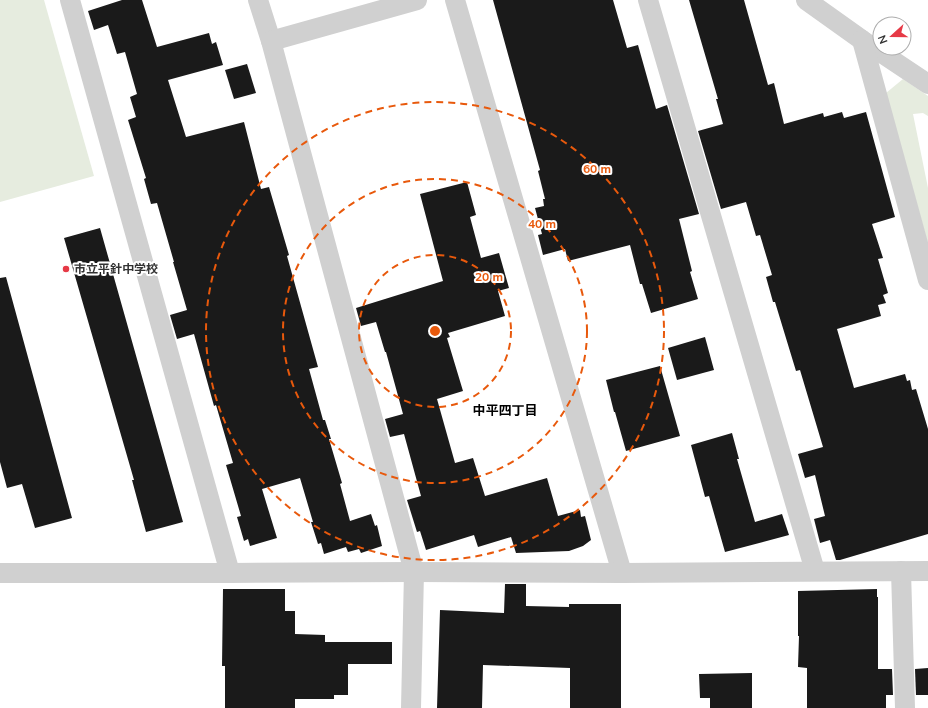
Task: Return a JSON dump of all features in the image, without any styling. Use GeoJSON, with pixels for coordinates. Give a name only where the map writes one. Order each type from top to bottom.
{"type":"FeatureCollection","features":[{"type":"Feature","properties":{"kind":"street"},"geometry":{"type":"LineString","coordinates":[[70,0],[230,573]]}},
{"type":"Feature","properties":{"kind":"street"},"geometry":{"type":"LineString","coordinates":[[258,0],[414,572],[411,708]]}},
{"type":"Feature","properties":{"kind":"street"},"geometry":{"type":"LineString","coordinates":[[270,41],[417,0]]}},
{"type":"Feature","properties":{"kind":"street"},"geometry":{"type":"LineString","coordinates":[[455,0],[622,573]]}},
{"type":"Feature","properties":{"kind":"street"},"geometry":{"type":"LineString","coordinates":[[648,0],[815,571]]}},
{"type":"Feature","properties":{"kind":"street"},"geometry":{"type":"LineString","coordinates":[[806,0],[928,84]]}},
{"type":"Feature","properties":{"kind":"street"},"geometry":{"type":"LineString","coordinates":[[862,40],[928,280]]}},
{"type":"Feature","properties":{"kind":"street"},"geometry":{"type":"LineString","coordinates":[[901,571],[904,708]]}},
{"type":"Feature","properties":{"kind":"street"},"geometry":{"type":"LineString","coordinates":[[0,573],[622,573],[928,571]]}},
{"type":"Feature","properties":{"kind":"shaded area"},"geometry":{"type":"Polygon","coordinates":[[[0,0],[44,0],[94,176],[0,202],[0,0]]]}},
{"type":"Feature","properties":{"kind":"shaded area"},"geometry":{"type":"Polygon","coordinates":[[[903,79],[928,96],[928,116],[923,113],[913,114],[928,188],[928,244],[886,93],[903,79]]]}},
{"type":"Feature","properties":{"kind":"building"},"geometry":{"type":"Polygon","coordinates":[[[122,0],[142,0],[157,47],[209,33],[212,44],[216,42],[223,65],[168,80],[186,137],[244,122],[261,189],[269,187],[289,255],[287,256],[318,367],[309,369],[323,420],[325,420],[331,439],[329,439],[342,483],[340,484],[350,521],[371,514],[375,526],[377,525],[382,546],[361,553],[359,549],[348,552],[346,547],[324,554],[321,543],[318,544],[311,522],[313,522],[300,478],[262,489],[277,538],[250,546],[248,539],[244,541],[237,517],[241,516],[226,465],[233,463],[216,405],[214,406],[194,334],[177,339],[170,315],[187,310],[157,203],[151,204],[144,179],[146,178],[128,120],[136,117],[130,97],[137,94],[125,52],[117,54],[108,25],[94,30],[88,11],[122,0]]]}},
{"type":"Feature","properties":{"kind":"building"},"geometry":{"type":"Polygon","coordinates":[[[493,0],[613,0],[627,48],[638,45],[656,109],[667,105],[699,214],[679,219],[692,271],[690,272],[698,299],[651,313],[642,284],[640,284],[630,245],[568,261],[565,249],[543,255],[538,235],[542,234],[535,208],[544,206],[543,199],[545,199],[538,171],[540,170],[493,0]]]}},
{"type":"Feature","properties":{"kind":"building"},"geometry":{"type":"Polygon","coordinates":[[[689,0],[744,0],[768,85],[774,83],[784,124],[823,113],[824,117],[842,112],[844,118],[866,112],[895,217],[872,224],[883,258],[878,259],[888,293],[883,295],[886,303],[878,305],[881,316],[837,329],[854,388],[905,374],[907,381],[910,380],[912,390],[916,389],[928,429],[928,534],[840,560],[836,560],[830,540],[820,543],[814,519],[825,516],[815,475],[805,478],[798,454],[823,447],[800,370],[796,371],[775,302],[773,302],[766,277],[772,275],[760,235],[756,236],[746,202],[721,209],[698,131],[723,124],[716,99],[718,99],[689,0]]]}},
{"type":"Feature","properties":{"kind":"building"},"geometry":{"type":"Polygon","coordinates":[[[247,64],[256,93],[234,99],[225,70],[247,64]]]}},
{"type":"Feature","properties":{"kind":"building"},"geometry":{"type":"Polygon","coordinates":[[[467,182],[476,215],[470,217],[481,258],[499,253],[509,288],[498,291],[505,316],[448,333],[450,337],[447,338],[463,391],[437,399],[455,463],[473,458],[485,496],[547,478],[558,516],[580,510],[581,517],[585,516],[591,540],[583,546],[569,551],[516,553],[511,537],[478,547],[474,535],[426,550],[420,531],[417,532],[407,500],[421,496],[404,434],[390,437],[385,419],[403,414],[376,322],[361,326],[356,308],[443,281],[420,194],[467,182]]]}},
{"type":"Feature","properties":{"kind":"building"},"geometry":{"type":"Polygon","coordinates":[[[100,228],[183,522],[146,532],[132,480],[134,480],[64,238],[100,228]]]}},
{"type":"Feature","properties":{"kind":"building"},"geometry":{"type":"Polygon","coordinates":[[[6,277],[72,518],[35,528],[22,484],[7,488],[0,462],[0,278],[6,277]]]}},
{"type":"Feature","properties":{"kind":"building"},"geometry":{"type":"Polygon","coordinates":[[[705,337],[714,370],[677,380],[668,348],[705,337]]]}},
{"type":"Feature","properties":{"kind":"building"},"geometry":{"type":"Polygon","coordinates":[[[660,366],[680,436],[626,451],[606,380],[660,366]]]}},
{"type":"Feature","properties":{"kind":"building"},"geometry":{"type":"Polygon","coordinates":[[[732,433],[739,459],[737,459],[755,522],[782,514],[789,535],[725,552],[709,496],[705,497],[691,445],[732,433]]]}},
{"type":"Feature","properties":{"kind":"building"},"geometry":{"type":"Polygon","coordinates":[[[505,584],[526,584],[526,606],[569,607],[569,604],[621,604],[621,708],[570,708],[570,668],[483,665],[482,708],[437,708],[440,610],[504,613],[505,584]]]}},
{"type":"Feature","properties":{"kind":"building"},"geometry":{"type":"Polygon","coordinates":[[[223,589],[285,589],[285,611],[295,611],[295,634],[325,635],[325,642],[392,642],[392,664],[348,664],[348,695],[334,695],[334,699],[295,699],[295,708],[225,708],[225,666],[222,666],[223,589]]]}},
{"type":"Feature","properties":{"kind":"building"},"geometry":{"type":"Polygon","coordinates":[[[877,589],[878,669],[892,669],[893,695],[886,695],[886,708],[807,708],[807,668],[798,667],[798,591],[877,589]]]}},
{"type":"Feature","properties":{"kind":"building"},"geometry":{"type":"Polygon","coordinates":[[[928,668],[928,695],[916,695],[915,669],[928,668]]]}},
{"type":"Feature","properties":{"kind":"building"},"geometry":{"type":"Polygon","coordinates":[[[752,673],[752,708],[710,708],[710,698],[700,698],[699,674],[752,673]]]}},
{"type":"Feature","properties":{"kind":"place","name":"市立平針中学校"},"geometry":{"type":"Point","coordinates":[66,269]}},
{"type":"Feature","properties":{"kind":"district","name":"中平四丁目"},"geometry":{"type":"Point","coordinates":[505,410]}}]}
